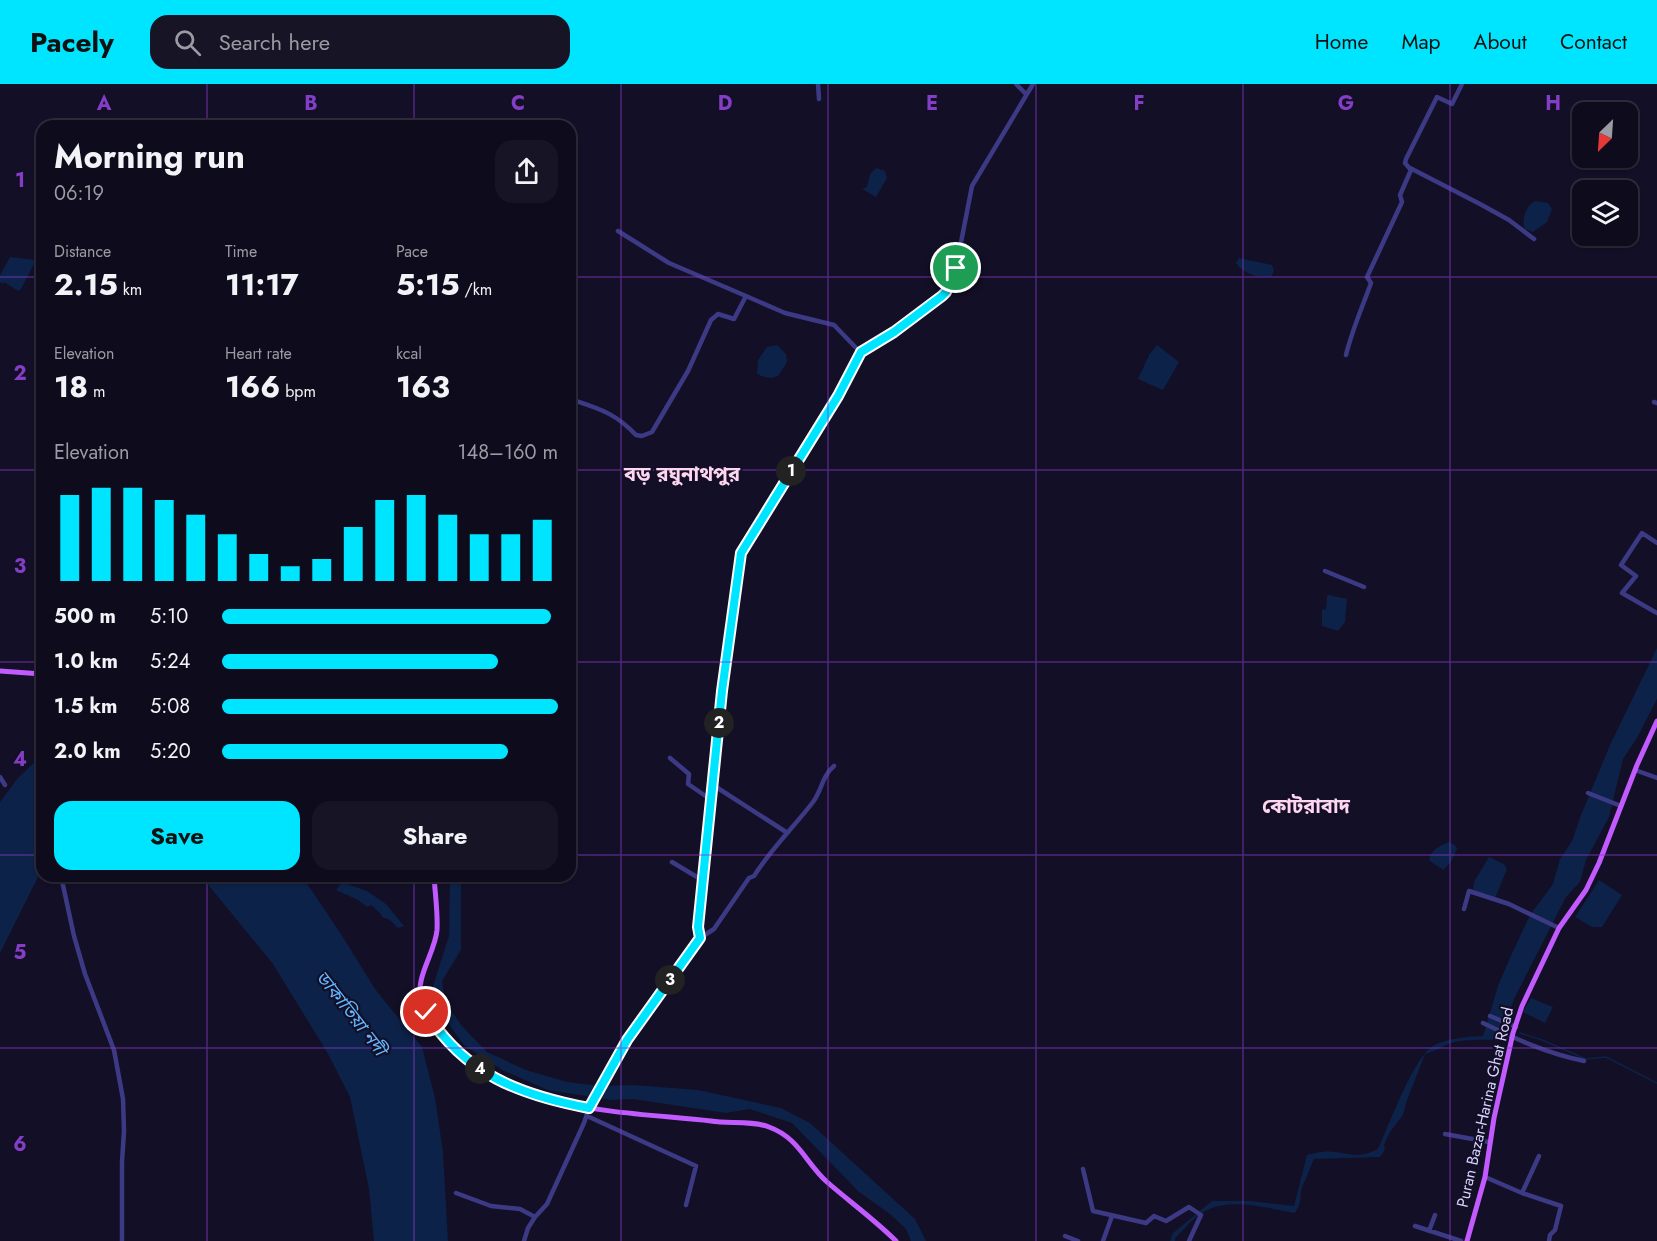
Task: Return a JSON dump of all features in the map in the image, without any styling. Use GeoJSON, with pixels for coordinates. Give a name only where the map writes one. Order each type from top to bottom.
{"type":"FeatureCollection","features":[{"type":"Feature","properties":{"kind":"main road"},"geometry":{"type":"LineString","coordinates":[[0,671],[36,674]]}},
{"type":"Feature","properties":{"kind":"main road","name":"Puran Bazar-Harina Ghat Road"},"geometry":{"type":"LineString","coordinates":[[1467,1241],[1485,1177],[1489,1142],[1512,1037],[1522,1006],[1559,928],[1586,890],[1657,721]]}},
{"type":"Feature","properties":{"kind":"main road"},"geometry":{"type":"LineString","coordinates":[[434,882],[437,928],[421,981],[421,1000],[438,1032],[460,1054],[502,1083],[551,1101],[589,1108],[724,1123],[756,1123],[774,1129],[795,1143],[825,1180],[896,1241]]}},
{"type":"Feature","properties":{"kind":"street"},"geometry":{"type":"LineString","coordinates":[[819,84],[819,99]]}},
{"type":"Feature","properties":{"kind":"street"},"geometry":{"type":"LineString","coordinates":[[1016,84],[1026,94]]}},
{"type":"Feature","properties":{"kind":"street"},"geometry":{"type":"LineString","coordinates":[[700,938],[698,927],[710,799],[741,553],[838,396],[861,352],[894,332],[946,292],[956,268],[972,186],[1032,84]]}},
{"type":"Feature","properties":{"kind":"street"},"geometry":{"type":"LineString","coordinates":[[1462,84],[1452,104],[1437,97],[1405,163],[1410,168],[1490,209],[1534,239]]}},
{"type":"Feature","properties":{"kind":"street"},"geometry":{"type":"LineString","coordinates":[[1346,355],[1351,331],[1360,315],[1371,283],[1368,277],[1402,202],[1400,195],[1410,168]]}},
{"type":"Feature","properties":{"kind":"street"},"geometry":{"type":"LineString","coordinates":[[618,231],[669,263],[785,312],[834,325],[861,352]]}},
{"type":"Feature","properties":{"kind":"street"},"geometry":{"type":"LineString","coordinates":[[576,401],[595,406],[622,421],[636,435],[642,436],[652,432],[688,371],[711,320],[718,314],[734,319],[746,296]]}},
{"type":"Feature","properties":{"kind":"street"},"geometry":{"type":"LineString","coordinates":[[1657,543],[1642,533],[1621,565],[1636,576],[1622,592],[1657,613]]}},
{"type":"Feature","properties":{"kind":"street"},"geometry":{"type":"LineString","coordinates":[[1325,571],[1364,587]]}},
{"type":"Feature","properties":{"kind":"street"},"geometry":{"type":"LineString","coordinates":[[670,758],[689,774],[688,784],[710,799]]}},
{"type":"Feature","properties":{"kind":"street"},"geometry":{"type":"LineString","coordinates":[[524,1241],[535,1216],[547,1204],[589,1108],[627,1040],[700,938],[714,929],[749,878],[760,868],[786,832],[817,796],[824,777],[834,766]]}},
{"type":"Feature","properties":{"kind":"street"},"geometry":{"type":"LineString","coordinates":[[1635,770],[1657,778]]}},
{"type":"Feature","properties":{"kind":"street"},"geometry":{"type":"LineString","coordinates":[[0,777],[5,785]]}},
{"type":"Feature","properties":{"kind":"street"},"geometry":{"type":"LineString","coordinates":[[713,785],[786,832]]}},
{"type":"Feature","properties":{"kind":"street"},"geometry":{"type":"LineString","coordinates":[[1588,793],[1621,806]]}},
{"type":"Feature","properties":{"kind":"street"},"geometry":{"type":"LineString","coordinates":[[672,862],[702,880]]}},
{"type":"Feature","properties":{"kind":"street"},"geometry":{"type":"LineString","coordinates":[[62,882],[85,974],[114,1050],[123,1099],[122,1241]]}},
{"type":"Feature","properties":{"kind":"street"},"geometry":{"type":"LineString","coordinates":[[1464,909],[1469,891],[1529,913],[1559,928]]}},
{"type":"Feature","properties":{"kind":"street"},"geometry":{"type":"LineString","coordinates":[[1490,1016],[1516,1027]]}},
{"type":"Feature","properties":{"kind":"street"},"geometry":{"type":"LineString","coordinates":[[1484,1023],[1536,1048],[1584,1061]]}},
{"type":"Feature","properties":{"kind":"street"},"geometry":{"type":"LineString","coordinates":[[587,1116],[696,1166],[686,1205]]}},
{"type":"Feature","properties":{"kind":"street"},"geometry":{"type":"LineString","coordinates":[[1445,1134],[1489,1142]]}},
{"type":"Feature","properties":{"kind":"street"},"geometry":{"type":"LineString","coordinates":[[1522,1193],[1539,1156]]}},
{"type":"Feature","properties":{"kind":"street"},"geometry":{"type":"LineString","coordinates":[[1083,1169],[1093,1211],[1146,1223],[1154,1216],[1166,1221],[1189,1207],[1201,1215],[1189,1241]]}},
{"type":"Feature","properties":{"kind":"street"},"geometry":{"type":"LineString","coordinates":[[1485,1177],[1561,1206],[1555,1230],[1549,1241]]}},
{"type":"Feature","properties":{"kind":"street"},"geometry":{"type":"LineString","coordinates":[[456,1193],[491,1206],[520,1209],[535,1216]]}},
{"type":"Feature","properties":{"kind":"street"},"geometry":{"type":"LineString","coordinates":[[1429,1231],[1434,1215]]}},
{"type":"Feature","properties":{"kind":"street"},"geometry":{"type":"LineString","coordinates":[[1103,1241],[1112,1216]]}},
{"type":"Feature","properties":{"kind":"street"},"geometry":{"type":"LineString","coordinates":[[1415,1226],[1461,1241]]}},
{"type":"Feature","properties":{"kind":"street"},"geometry":{"type":"LineString","coordinates":[[1065,1236],[1078,1241]]}},
{"type":"Feature","properties":{"kind":"water"},"geometry":{"type":"Polygon","coordinates":[[[876,168],[885,171],[887,178],[876,197],[862,189],[867,187],[870,174],[876,168]]]}},
{"type":"Feature","properties":{"kind":"water"},"geometry":{"type":"Polygon","coordinates":[[[1535,201],[1548,203],[1552,209],[1547,222],[1533,232],[1525,229],[1524,217],[1527,209],[1535,201]]]}},
{"type":"Feature","properties":{"kind":"water"},"geometry":{"type":"Polygon","coordinates":[[[10,257],[36,260],[18,291],[0,282],[0,275],[10,257]]]}},
{"type":"Feature","properties":{"kind":"water"},"geometry":{"type":"Polygon","coordinates":[[[1239,258],[1272,265],[1274,270],[1272,276],[1262,277],[1247,273],[1236,263],[1239,258]]]}},
{"type":"Feature","properties":{"kind":"water"},"geometry":{"type":"Polygon","coordinates":[[[777,345],[786,354],[787,362],[778,376],[768,378],[757,374],[758,360],[767,347],[777,345]]]}},
{"type":"Feature","properties":{"kind":"water"},"geometry":{"type":"Polygon","coordinates":[[[1157,345],[1179,362],[1163,390],[1138,379],[1149,355],[1157,345]]]}},
{"type":"Feature","properties":{"kind":"water"},"geometry":{"type":"Polygon","coordinates":[[[1329,595],[1347,599],[1345,622],[1338,631],[1322,626],[1322,609],[1326,610],[1329,595]]]}},
{"type":"Feature","properties":{"kind":"water"},"geometry":{"type":"Polygon","coordinates":[[[1657,648],[1657,699],[1637,738],[1623,759],[1609,817],[1586,860],[1580,882],[1566,897],[1515,997],[1503,1041],[1456,1042],[1425,1054],[1403,1115],[1390,1132],[1384,1145],[1385,1150],[1380,1157],[1314,1159],[1295,1213],[1259,1206],[1233,1204],[1221,1206],[1199,1215],[1175,1238],[1175,1241],[1170,1241],[1173,1233],[1212,1201],[1250,1201],[1294,1206],[1307,1155],[1329,1152],[1362,1155],[1378,1149],[1402,1093],[1425,1053],[1444,1041],[1483,1036],[1498,986],[1509,960],[1530,915],[1553,884],[1560,859],[1572,841],[1610,745],[1657,648]]]}},
{"type":"Feature","properties":{"kind":"water"},"geometry":{"type":"Polygon","coordinates":[[[36,761],[36,881],[0,953],[0,802],[18,778],[36,761]]]}},
{"type":"Feature","properties":{"kind":"water"},"geometry":{"type":"Polygon","coordinates":[[[1449,842],[1457,849],[1451,862],[1443,870],[1429,860],[1436,848],[1449,842]]]}},
{"type":"Feature","properties":{"kind":"water"},"geometry":{"type":"Polygon","coordinates":[[[1489,857],[1504,864],[1507,869],[1495,898],[1473,891],[1474,882],[1489,857]]]}},
{"type":"Feature","properties":{"kind":"water"},"geometry":{"type":"Polygon","coordinates":[[[1599,880],[1622,895],[1602,927],[1592,927],[1575,917],[1599,880]]]}},
{"type":"Feature","properties":{"kind":"water","name":"ডাকাতিয়া নদী"},"geometry":{"type":"Polygon","coordinates":[[[206,882],[306,882],[375,989],[422,1047],[435,1098],[443,1152],[448,1241],[374,1241],[369,1189],[350,1097],[327,1052],[273,964],[206,882]]]}},
{"type":"Feature","properties":{"kind":"water"},"geometry":{"type":"Polygon","coordinates":[[[342,882],[367,891],[386,904],[404,926],[398,928],[390,920],[382,917],[371,905],[367,907],[336,890],[342,882]]]}},
{"type":"Feature","properties":{"kind":"water"},"geometry":{"type":"Polygon","coordinates":[[[450,882],[461,882],[461,950],[442,981],[445,1001],[461,1025],[487,1052],[526,1070],[567,1082],[600,1086],[633,1085],[698,1090],[781,1108],[810,1123],[915,1219],[926,1241],[911,1241],[906,1229],[890,1214],[859,1192],[792,1123],[750,1109],[726,1113],[633,1099],[611,1100],[548,1090],[502,1070],[464,1045],[434,1004],[432,989],[449,936],[450,882]]]}},
{"type":"Feature","properties":{"kind":"water"},"geometry":{"type":"Polygon","coordinates":[[[1531,998],[1553,1007],[1545,1023],[1523,1012],[1531,998]]]}},
{"type":"Feature","properties":{"kind":"waterway"},"geometry":{"type":"LineString","coordinates":[[1520,1033],[1586,1059],[1606,1057],[1657,1083]]}},
{"type":"Feature","properties":{"kind":"district","name":"বড় রঘুনাথপুর"},"geometry":{"type":"Point","coordinates":[682,474]}},
{"type":"Feature","properties":{"kind":"district","name":"কোটরাবাদ"},"geometry":{"type":"Point","coordinates":[1306,806]}},
{"type":"Feature","properties":{"kind":"route"},"geometry":{"type":"LineString","coordinates":[[426,1012],[438,1032],[455,1050],[489,1076],[551,1101],[589,1108],[627,1040],[700,938],[698,927],[711,791],[741,553],[838,396],[861,352],[894,332],[942,296],[956,268]]}}]}
